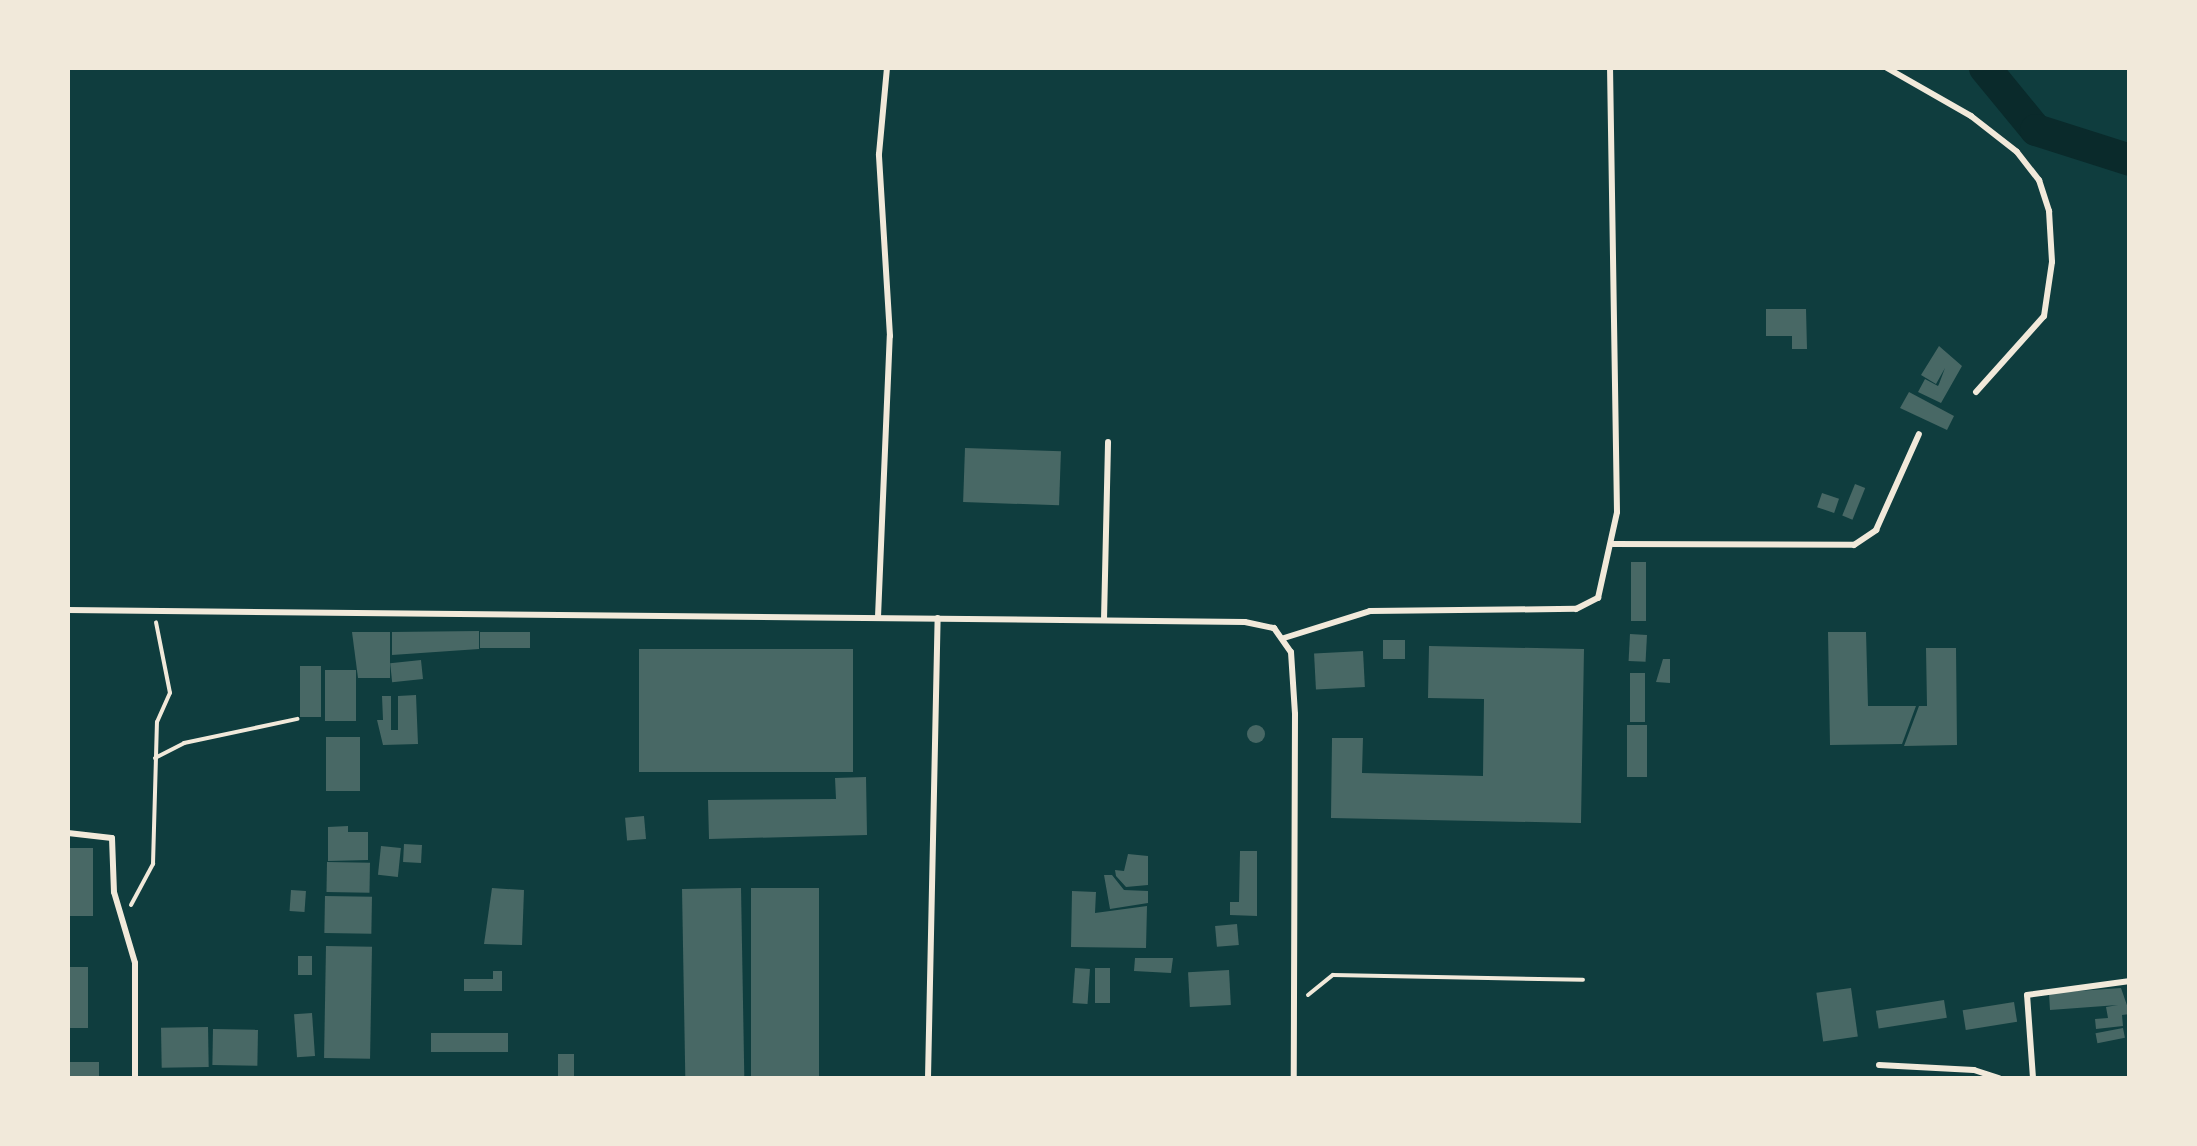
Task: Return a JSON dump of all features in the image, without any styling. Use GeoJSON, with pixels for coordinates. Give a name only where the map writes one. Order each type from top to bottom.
{"type":"FeatureCollection","features":[{"type":"Feature","properties":{"kind":"lane"},"geometry":{"type":"LineString","coordinates":[[878,617],[890,336],[878,203],[887,68]]}},
{"type":"Feature","properties":{"kind":"lane"},"geometry":{"type":"LineString","coordinates":[[1284,638],[1370,611],[1576,608],[1598,598],[1613,544],[1618,386],[1610,68]]}},
{"type":"Feature","properties":{"kind":"lane"},"geometry":{"type":"LineString","coordinates":[[1887,68],[1971,116],[2016,152],[2040,180],[2050,210],[2052,262],[2044,316],[2023,347],[1976,392]]}},
{"type":"Feature","properties":{"kind":"lane"},"geometry":{"type":"LineString","coordinates":[[1613,544],[1854,545],[1876,530],[1920,434]]}},
{"type":"Feature","properties":{"kind":"lane"},"geometry":{"type":"LineString","coordinates":[[1104,620],[1108,442]]}},
{"type":"Feature","properties":{"kind":"lane"},"geometry":{"type":"LineString","coordinates":[[68,610],[1245,622],[1274,628],[1284,638],[1296,714],[1294,1078]]}},
{"type":"Feature","properties":{"kind":"lane"},"geometry":{"type":"LineString","coordinates":[[928,1078],[938,618]]}},
{"type":"Feature","properties":{"kind":"lane"},"geometry":{"type":"LineString","coordinates":[[68,833],[112,838],[114,892],[137,988],[136,1078]]}},
{"type":"Feature","properties":{"kind":"lane"},"geometry":{"type":"LineString","coordinates":[[2032,1078],[2027,995],[2130,981]]}},
{"type":"Feature","properties":{"kind":"lane"},"geometry":{"type":"LineString","coordinates":[[1878,1065],[1974,1070],[1999,1078]]}},
{"type":"Feature","properties":{"kind":"path"},"geometry":{"type":"LineString","coordinates":[[123,924],[152,867],[158,718],[170,693],[156,612]]}},
{"type":"Feature","properties":{"kind":"path"},"geometry":{"type":"LineString","coordinates":[[155,758],[184,743],[297,719]]}},
{"type":"Feature","properties":{"kind":"path"},"geometry":{"type":"LineString","coordinates":[[1294,1000],[1332,975],[1583,980]]}},
{"type":"Feature","properties":{"kind":"building"},"geometry":{"type":"Polygon","coordinates":[[[1766,309],[1806,309],[1807,349],[1792,349],[1792,336],[1766,336],[1766,309]]]}},
{"type":"Feature","properties":{"kind":"building"},"geometry":{"type":"Polygon","coordinates":[[[1939,346],[1962,366],[1941,403],[1918,392],[1925,379],[1938,386],[1939,384],[1945,368],[1936,384],[1921,375],[1939,346]]]}},
{"type":"Feature","properties":{"kind":"building"},"geometry":{"type":"Polygon","coordinates":[[[1909,392],[1954,416],[1947,430],[1900,408],[1909,392]]]}},
{"type":"Feature","properties":{"kind":"building"},"geometry":{"type":"Polygon","coordinates":[[[965,448],[1061,451],[1059,505],[963,502],[965,448]]]}},
{"type":"Feature","properties":{"kind":"building"},"geometry":{"type":"Polygon","coordinates":[[[1855,484],[1865,488],[1852,520],[1842,516],[1855,484]]]}},
{"type":"Feature","properties":{"kind":"building"},"geometry":{"type":"Polygon","coordinates":[[[1822,493],[1839,499],[1834,513],[1817,507],[1822,493]]]}},
{"type":"Feature","properties":{"kind":"building"},"geometry":{"type":"Polygon","coordinates":[[[1631,562],[1646,562],[1646,621],[1631,621],[1631,562]]]}},
{"type":"Feature","properties":{"kind":"building"},"geometry":{"type":"Polygon","coordinates":[[[479,631],[479,649],[392,655],[392,632],[479,631]]]}},
{"type":"Feature","properties":{"kind":"building"},"geometry":{"type":"Polygon","coordinates":[[[352,632],[390,632],[390,678],[358,678],[352,632]]]}},
{"type":"Feature","properties":{"kind":"building"},"geometry":{"type":"Polygon","coordinates":[[[480,632],[530,632],[530,648],[480,648],[480,632]]]}},
{"type":"Feature","properties":{"kind":"building"},"geometry":{"type":"Polygon","coordinates":[[[1828,632],[1866,632],[1868,706],[1916,706],[1902,744],[1830,745],[1828,632]]]}},
{"type":"Feature","properties":{"kind":"building"},"geometry":{"type":"Polygon","coordinates":[[[1630,634],[1647,635],[1646,662],[1629,661],[1630,634]]]}},
{"type":"Feature","properties":{"kind":"building"},"geometry":{"type":"Polygon","coordinates":[[[1383,640],[1405,640],[1405,659],[1383,659],[1383,640]]]}},
{"type":"Feature","properties":{"kind":"building"},"geometry":{"type":"Polygon","coordinates":[[[1429,646],[1584,649],[1581,823],[1331,818],[1332,738],[1363,738],[1362,773],[1483,776],[1484,699],[1428,698],[1429,646]]]}},
{"type":"Feature","properties":{"kind":"building"},"geometry":{"type":"Polygon","coordinates":[[[1926,648],[1956,648],[1957,745],[1904,746],[1919,706],[1927,706],[1926,648]]]}},
{"type":"Feature","properties":{"kind":"building"},"geometry":{"type":"Polygon","coordinates":[[[639,649],[853,649],[853,772],[639,772],[639,649]]]}},
{"type":"Feature","properties":{"kind":"building"},"geometry":{"type":"Polygon","coordinates":[[[1363,651],[1365,687],[1316,690],[1314,654],[1363,651]]]}},
{"type":"Feature","properties":{"kind":"building"},"geometry":{"type":"Polygon","coordinates":[[[1663,659],[1670,659],[1670,683],[1656,682],[1663,659]]]}},
{"type":"Feature","properties":{"kind":"building"},"geometry":{"type":"Polygon","coordinates":[[[421,660],[423,679],[392,682],[390,663],[421,660]]]}},
{"type":"Feature","properties":{"kind":"building"},"geometry":{"type":"Polygon","coordinates":[[[300,666],[321,666],[321,717],[300,717],[300,666]]]}},
{"type":"Feature","properties":{"kind":"building"},"geometry":{"type":"Polygon","coordinates":[[[325,670],[356,670],[356,721],[325,721],[325,670]]]}},
{"type":"Feature","properties":{"kind":"building"},"geometry":{"type":"Polygon","coordinates":[[[1630,673],[1645,673],[1645,722],[1630,722],[1630,673]]]}},
{"type":"Feature","properties":{"kind":"building"},"geometry":{"type":"Polygon","coordinates":[[[416,695],[418,744],[383,745],[377,720],[383,720],[382,696],[391,696],[391,730],[398,730],[398,696],[416,695]]]}},
{"type":"Feature","properties":{"kind":"building"},"geometry":{"type":"Polygon","coordinates":[[[1256,725],[1263,727],[1263,741],[1256,743],[1249,741],[1247,734],[1249,727],[1256,725]]]}},
{"type":"Feature","properties":{"kind":"building"},"geometry":{"type":"Polygon","coordinates":[[[1627,725],[1647,725],[1647,777],[1627,777],[1627,725]]]}},
{"type":"Feature","properties":{"kind":"building"},"geometry":{"type":"Polygon","coordinates":[[[326,737],[360,737],[360,791],[326,791],[326,737]]]}},
{"type":"Feature","properties":{"kind":"building"},"geometry":{"type":"Polygon","coordinates":[[[866,777],[867,835],[709,839],[708,800],[836,799],[835,778],[866,777]]]}},
{"type":"Feature","properties":{"kind":"building"},"geometry":{"type":"Polygon","coordinates":[[[644,816],[646,839],[627,841],[625,818],[644,816]]]}},
{"type":"Feature","properties":{"kind":"building"},"geometry":{"type":"Polygon","coordinates":[[[348,826],[348,832],[368,832],[368,860],[328,861],[328,827],[348,826]]]}},
{"type":"Feature","properties":{"kind":"building"},"geometry":{"type":"Polygon","coordinates":[[[404,844],[422,845],[421,863],[403,862],[404,844]]]}},
{"type":"Feature","properties":{"kind":"building"},"geometry":{"type":"Polygon","coordinates":[[[381,846],[401,848],[398,877],[378,875],[381,846]]]}},
{"type":"Feature","properties":{"kind":"building"},"geometry":{"type":"Polygon","coordinates":[[[68,848],[93,848],[93,916],[68,916],[68,848]]]}},
{"type":"Feature","properties":{"kind":"building"},"geometry":{"type":"Polygon","coordinates":[[[1240,851],[1257,851],[1257,916],[1230,915],[1230,902],[1239,902],[1240,851]]]}},
{"type":"Feature","properties":{"kind":"building"},"geometry":{"type":"Polygon","coordinates":[[[1128,854],[1148,856],[1148,885],[1126,887],[1116,876],[1115,870],[1124,871],[1128,854]]]}},
{"type":"Feature","properties":{"kind":"building"},"geometry":{"type":"Polygon","coordinates":[[[327,862],[370,863],[369,893],[326,892],[327,862]]]}},
{"type":"Feature","properties":{"kind":"building"},"geometry":{"type":"Polygon","coordinates":[[[1104,875],[1112,875],[1124,890],[1148,891],[1148,903],[1110,909],[1104,875]]]}},
{"type":"Feature","properties":{"kind":"building"},"geometry":{"type":"Polygon","coordinates":[[[492,888],[524,890],[522,945],[484,944],[492,888]]]}},
{"type":"Feature","properties":{"kind":"building"},"geometry":{"type":"Polygon","coordinates":[[[741,888],[744,1078],[685,1078],[682,889],[741,888]]]}},
{"type":"Feature","properties":{"kind":"building"},"geometry":{"type":"Polygon","coordinates":[[[751,888],[819,888],[819,1078],[751,1078],[751,888]]]}},
{"type":"Feature","properties":{"kind":"building"},"geometry":{"type":"Polygon","coordinates":[[[291,890],[306,891],[304,912],[290,911],[291,890]]]}},
{"type":"Feature","properties":{"kind":"building"},"geometry":{"type":"Polygon","coordinates":[[[1072,891],[1096,892],[1095,913],[1147,906],[1146,948],[1071,947],[1072,891]]]}},
{"type":"Feature","properties":{"kind":"building"},"geometry":{"type":"Polygon","coordinates":[[[325,896],[372,897],[371,934],[324,933],[325,896]]]}},
{"type":"Feature","properties":{"kind":"building"},"geometry":{"type":"Polygon","coordinates":[[[1237,924],[1239,945],[1217,947],[1215,926],[1237,924]]]}},
{"type":"Feature","properties":{"kind":"building"},"geometry":{"type":"Polygon","coordinates":[[[326,946],[372,947],[370,1059],[324,1058],[326,946]]]}},
{"type":"Feature","properties":{"kind":"building"},"geometry":{"type":"Polygon","coordinates":[[[298,956],[312,956],[312,975],[298,975],[298,956]]]}},
{"type":"Feature","properties":{"kind":"building"},"geometry":{"type":"Polygon","coordinates":[[[1135,958],[1173,958],[1171,973],[1134,971],[1135,958]]]}},
{"type":"Feature","properties":{"kind":"building"},"geometry":{"type":"Polygon","coordinates":[[[68,967],[88,967],[88,1028],[68,1028],[68,967]]]}},
{"type":"Feature","properties":{"kind":"building"},"geometry":{"type":"Polygon","coordinates":[[[1075,968],[1090,969],[1088,1004],[1073,1003],[1075,968]]]}},
{"type":"Feature","properties":{"kind":"building"},"geometry":{"type":"Polygon","coordinates":[[[1095,968],[1110,968],[1110,1003],[1095,1003],[1095,968]]]}},
{"type":"Feature","properties":{"kind":"building"},"geometry":{"type":"Polygon","coordinates":[[[1229,970],[1231,1005],[1190,1007],[1188,972],[1229,970]]]}},
{"type":"Feature","properties":{"kind":"building"},"geometry":{"type":"Polygon","coordinates":[[[493,971],[502,971],[502,991],[464,991],[464,979],[493,979],[493,971]]]}},
{"type":"Feature","properties":{"kind":"building"},"geometry":{"type":"Polygon","coordinates":[[[1851,988],[1858,1037],[1823,1041],[1816,993],[1851,988]]]}},
{"type":"Feature","properties":{"kind":"building"},"geometry":{"type":"Polygon","coordinates":[[[2121,988],[2130,1014],[2122,1015],[2123,1026],[2096,1029],[2095,1019],[2108,1018],[2106,1007],[2118,1005],[2050,1010],[2049,993],[2121,988]]]}},
{"type":"Feature","properties":{"kind":"building"},"geometry":{"type":"Polygon","coordinates":[[[1944,1000],[1947,1018],[1879,1029],[1876,1011],[1944,1000]]]}},
{"type":"Feature","properties":{"kind":"building"},"geometry":{"type":"Polygon","coordinates":[[[2014,1002],[2017,1022],[1966,1030],[1963,1010],[2014,1002]]]}},
{"type":"Feature","properties":{"kind":"building"},"geometry":{"type":"Polygon","coordinates":[[[312,1013],[315,1056],[297,1057],[294,1014],[312,1013]]]}},
{"type":"Feature","properties":{"kind":"building"},"geometry":{"type":"Polygon","coordinates":[[[208,1027],[209,1067],[162,1068],[161,1028],[208,1027]]]}},
{"type":"Feature","properties":{"kind":"building"},"geometry":{"type":"Polygon","coordinates":[[[2123,1028],[2125,1038],[2097,1043],[2096,1033],[2123,1028]]]}},
{"type":"Feature","properties":{"kind":"building"},"geometry":{"type":"Polygon","coordinates":[[[213,1029],[258,1030],[257,1066],[212,1065],[213,1029]]]}},
{"type":"Feature","properties":{"kind":"building"},"geometry":{"type":"Polygon","coordinates":[[[431,1033],[508,1033],[508,1052],[431,1052],[431,1033]]]}},
{"type":"Feature","properties":{"kind":"building"},"geometry":{"type":"Polygon","coordinates":[[[558,1054],[574,1054],[574,1078],[558,1078],[558,1054]]]}},
{"type":"Feature","properties":{"kind":"building"},"geometry":{"type":"Polygon","coordinates":[[[68,1062],[99,1062],[99,1078],[68,1078],[68,1062]]]}},
{"type":"Feature","properties":{"kind":"waterway"},"geometry":{"type":"LineString","coordinates":[[1985,68],[2036,130],[2130,160]]}}]}
